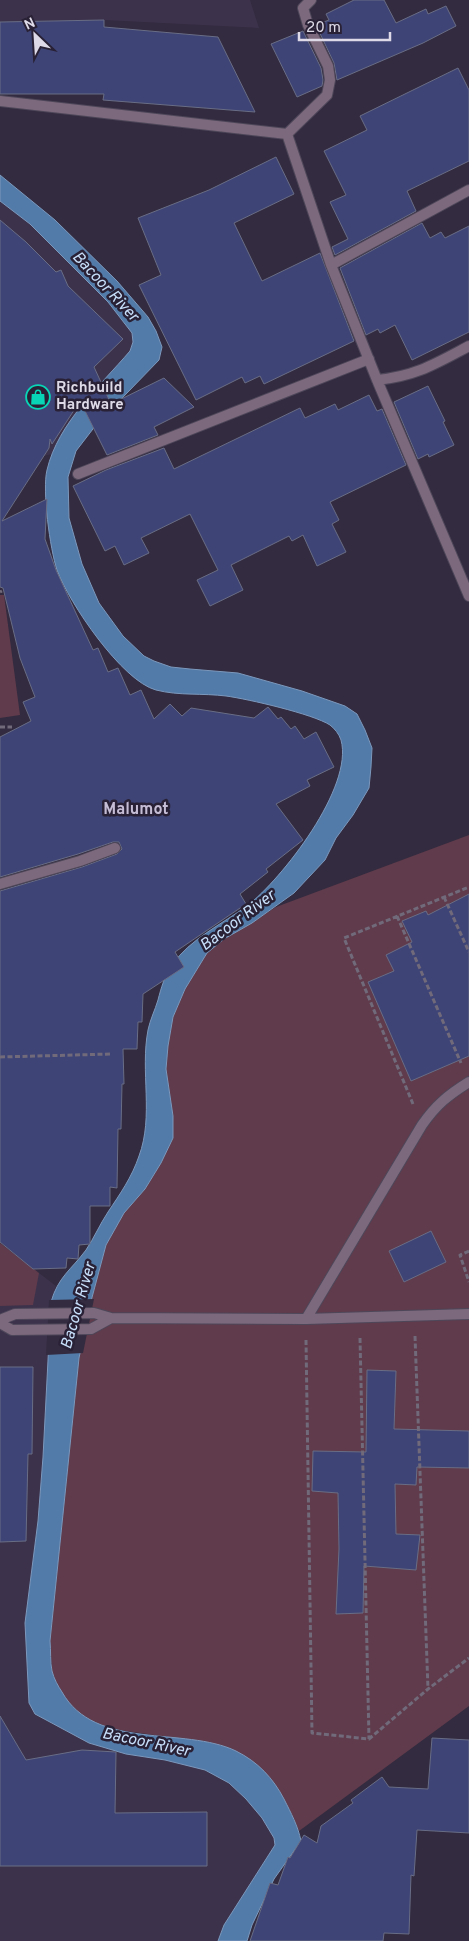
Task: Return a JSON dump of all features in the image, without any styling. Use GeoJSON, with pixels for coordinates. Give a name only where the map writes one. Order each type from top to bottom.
{"type":"FeatureCollection","features":[{"type":"Feature","properties":{"kind":"street"},"geometry":{"type":"LineString","coordinates":[[287,134],[327,95],[330,80],[328,66],[308,26],[303,8],[311,0]]}},
{"type":"Feature","properties":{"kind":"street"},"geometry":{"type":"LineString","coordinates":[[0,101],[287,134]]}},
{"type":"Feature","properties":{"kind":"street"},"geometry":{"type":"LineString","coordinates":[[287,134],[331,265],[377,380],[469,596]]}},
{"type":"Feature","properties":{"kind":"street"},"geometry":{"type":"LineString","coordinates":[[331,265],[469,190]]}},
{"type":"Feature","properties":{"kind":"street"},"geometry":{"type":"LineString","coordinates":[[377,380],[420,371],[469,346]]}},
{"type":"Feature","properties":{"kind":"street"},"geometry":{"type":"LineString","coordinates":[[78,474],[369,359]]}},
{"type":"Feature","properties":{"kind":"street"},"geometry":{"type":"LineString","coordinates":[[0,884],[80,862],[115,848]]}},
{"type":"Feature","properties":{"kind":"street"},"geometry":{"type":"LineString","coordinates":[[306,1319],[422,1125],[434,1108],[447,1096],[469,1082]]}},
{"type":"Feature","properties":{"kind":"street"},"geometry":{"type":"LineString","coordinates":[[111,1318],[91,1329],[12,1330],[0,1321],[15,1314],[94,1313],[111,1318],[306,1319],[469,1314]]}},
{"type":"Feature","properties":{"kind":"path"},"geometry":{"type":"LineString","coordinates":[[0,727],[12,727]]}},
{"type":"Feature","properties":{"kind":"path"},"geometry":{"type":"LineString","coordinates":[[422,1125],[344,938],[469,887]]}},
{"type":"Feature","properties":{"kind":"path"},"geometry":{"type":"LineString","coordinates":[[444,897],[469,952]]}},
{"type":"Feature","properties":{"kind":"path"},"geometry":{"type":"LineString","coordinates":[[397,916],[461,1064]]}},
{"type":"Feature","properties":{"kind":"path"},"geometry":{"type":"LineString","coordinates":[[0,1057],[111,1054]]}},
{"type":"Feature","properties":{"kind":"path"},"geometry":{"type":"LineString","coordinates":[[469,1251],[460,1255],[469,1282]]}},
{"type":"Feature","properties":{"kind":"path"},"geometry":{"type":"LineString","coordinates":[[414,1315],[428,1689]]}},
{"type":"Feature","properties":{"kind":"path"},"geometry":{"type":"LineString","coordinates":[[359,1317],[369,1738]]}},
{"type":"Feature","properties":{"kind":"path"},"geometry":{"type":"LineString","coordinates":[[306,1319],[312,1733],[369,1738],[469,1658]]}},
{"type":"Feature","properties":{"kind":"shaded area"},"geometry":{"type":"Polygon","coordinates":[[[0,0],[250,0],[259,28],[104,20],[0,22],[0,0]]]}},
{"type":"Feature","properties":{"kind":"shaded area"},"geometry":{"type":"Polygon","coordinates":[[[0,201],[30,224],[108,302],[132,333],[133,342],[130,351],[67,426],[52,454],[0,466],[0,201]]]}},
{"type":"Feature","properties":{"kind":"shaded area"},"geometry":{"type":"Polygon","coordinates":[[[0,595],[4,595],[20,715],[0,718],[0,595]]]}},
{"type":"Feature","properties":{"kind":"shaded area"},"geometry":{"type":"Polygon","coordinates":[[[469,835],[469,1706],[299,1831],[291,1813],[236,1751],[210,1743],[112,1729],[83,1717],[66,1700],[57,1685],[52,1672],[50,1641],[79,1357],[106,1245],[124,1213],[145,1189],[161,1163],[173,1138],[173,1116],[166,1069],[173,1017],[185,989],[207,953],[224,939],[276,907],[469,835]]]}},
{"type":"Feature","properties":{"kind":"shaded area"},"geometry":{"type":"Polygon","coordinates":[[[0,1243],[56,1286],[51,1302],[38,1521],[25,1623],[29,1703],[35,1714],[89,1743],[126,1754],[165,1760],[205,1770],[229,1783],[262,1818],[272,1831],[275,1845],[224,1925],[218,1941],[0,1941],[0,1243]]]}},
{"type":"Feature","properties":{"kind":"shaded area"},"geometry":{"type":"Polygon","coordinates":[[[0,1243],[39,1273],[33,1305],[0,1306],[0,1243]]]}},
{"type":"Feature","properties":{"kind":"water","name":"Bacoor River"},"geometry":{"type":"Polygon","coordinates":[[[0,175],[55,220],[117,281],[148,317],[162,347],[159,360],[96,425],[76,451],[68,477],[69,518],[82,564],[99,603],[123,636],[144,656],[171,667],[238,673],[302,691],[345,706],[357,714],[372,748],[369,788],[353,815],[336,838],[325,860],[294,893],[252,923],[224,939],[207,953],[185,989],[173,1017],[166,1069],[173,1116],[173,1138],[161,1163],[145,1189],[124,1213],[106,1245],[90,1305],[79,1358],[50,1641],[53,1674],[62,1692],[77,1710],[96,1723],[118,1730],[215,1744],[236,1751],[264,1771],[275,1784],[292,1814],[301,1841],[274,1879],[252,1925],[247,1941],[218,1941],[224,1925],[275,1845],[274,1838],[262,1818],[229,1783],[205,1770],[165,1760],[126,1754],[89,1743],[35,1714],[29,1703],[25,1623],[38,1521],[51,1302],[61,1280],[86,1250],[133,1171],[139,1156],[146,1125],[145,1062],[148,1030],[167,973],[188,947],[247,906],[262,893],[296,854],[312,831],[337,782],[342,760],[341,740],[337,732],[330,725],[310,716],[226,696],[165,692],[142,684],[113,657],[98,639],[73,601],[57,570],[52,548],[45,491],[47,470],[52,453],[70,421],[130,351],[133,342],[132,333],[108,302],[30,224],[0,201],[0,175]]]}},
{"type":"Feature","properties":{"kind":"pier"},"geometry":{"type":"Polygon","coordinates":[[[94,1299],[83,1353],[46,1355],[49,1300],[94,1299]]]}},
{"type":"Feature","properties":{"kind":"building"},"geometry":{"type":"Polygon","coordinates":[[[354,0],[384,0],[396,23],[426,9],[428,14],[446,6],[456,26],[423,43],[337,80],[334,63],[316,25],[329,20],[326,14],[354,0]]]}},
{"type":"Feature","properties":{"kind":"building"},"geometry":{"type":"Polygon","coordinates":[[[104,20],[104,27],[218,37],[255,112],[103,100],[104,94],[0,94],[0,22],[104,20]]]}},
{"type":"Feature","properties":{"kind":"building"},"geometry":{"type":"Polygon","coordinates":[[[303,31],[321,68],[323,80],[322,86],[297,97],[271,44],[303,31]]]}},
{"type":"Feature","properties":{"kind":"building"},"geometry":{"type":"Polygon","coordinates":[[[458,68],[469,90],[469,161],[407,191],[416,211],[335,255],[332,247],[348,239],[330,202],[346,195],[324,151],[367,130],[360,116],[458,68]]]}},
{"type":"Feature","properties":{"kind":"building"},"geometry":{"type":"Polygon","coordinates":[[[276,157],[294,194],[234,223],[262,281],[320,253],[354,341],[264,384],[260,376],[245,383],[242,377],[196,400],[139,285],[161,275],[138,218],[209,190],[276,157]]]}},
{"type":"Feature","properties":{"kind":"building"},"geometry":{"type":"Polygon","coordinates":[[[0,220],[26,242],[56,272],[61,270],[68,286],[123,339],[94,367],[111,404],[164,378],[194,407],[154,427],[158,435],[107,455],[80,401],[52,444],[50,439],[49,448],[2,521],[47,499],[45,539],[56,570],[93,650],[98,648],[108,672],[118,668],[130,695],[141,690],[154,719],[170,704],[182,716],[191,708],[254,718],[268,707],[278,719],[281,717],[291,729],[295,726],[304,739],[316,732],[334,767],[307,780],[310,786],[276,804],[303,840],[266,869],[268,872],[240,894],[246,904],[175,952],[184,967],[143,994],[142,1022],[138,1022],[137,1049],[123,1049],[124,1084],[122,1084],[121,1129],[118,1129],[117,1188],[110,1187],[110,1206],[90,1206],[90,1244],[79,1245],[78,1259],[67,1258],[66,1268],[33,1269],[0,1242],[0,891],[82,867],[117,854],[122,849],[119,842],[113,842],[0,877],[0,737],[31,721],[23,702],[35,697],[20,658],[3,588],[0,587],[0,220]]]}},
{"type":"Feature","properties":{"kind":"building"},"geometry":{"type":"Polygon","coordinates":[[[422,223],[430,238],[441,232],[445,238],[469,226],[469,332],[412,360],[395,325],[380,333],[378,329],[366,335],[340,268],[422,223]]]}},
{"type":"Feature","properties":{"kind":"building"},"geometry":{"type":"Polygon","coordinates":[[[428,386],[454,445],[429,457],[428,454],[418,459],[394,402],[428,386]]]}},
{"type":"Feature","properties":{"kind":"building"},"geometry":{"type":"Polygon","coordinates":[[[369,395],[377,411],[382,409],[406,465],[330,502],[339,520],[332,524],[346,552],[317,566],[303,535],[292,541],[289,536],[231,565],[243,590],[210,606],[197,580],[218,570],[190,514],[141,538],[149,553],[124,565],[115,546],[105,551],[73,486],[106,470],[164,448],[174,469],[300,408],[305,418],[335,404],[338,410],[369,395]]]}},
{"type":"Feature","properties":{"kind":"building"},"geometry":{"type":"Polygon","coordinates":[[[469,894],[469,1056],[411,1081],[368,982],[394,971],[386,955],[412,942],[402,921],[426,911],[428,915],[469,894]]]}},
{"type":"Feature","properties":{"kind":"building"},"geometry":{"type":"Polygon","coordinates":[[[431,1231],[446,1262],[404,1282],[389,1251],[431,1231]]]}},
{"type":"Feature","properties":{"kind":"building"},"geometry":{"type":"Polygon","coordinates":[[[0,1367],[33,1367],[32,1454],[28,1454],[26,1541],[0,1542],[0,1367]]]}},
{"type":"Feature","properties":{"kind":"building"},"geometry":{"type":"Polygon","coordinates":[[[367,1370],[396,1371],[394,1429],[469,1431],[469,1468],[417,1467],[416,1485],[395,1484],[396,1534],[420,1535],[416,1570],[364,1566],[363,1613],[336,1614],[339,1549],[338,1493],[312,1491],[313,1451],[366,1452],[367,1370]]]}},
{"type":"Feature","properties":{"kind":"building"},"geometry":{"type":"Polygon","coordinates":[[[0,1716],[26,1760],[82,1750],[116,1752],[115,1813],[207,1812],[207,1866],[0,1866],[0,1716]]]}},
{"type":"Feature","properties":{"kind":"building"},"geometry":{"type":"Polygon","coordinates":[[[432,1738],[469,1740],[469,1833],[417,1830],[414,1876],[411,1875],[409,1934],[384,1933],[383,1941],[250,1941],[270,1883],[278,1885],[288,1857],[290,1858],[304,1835],[317,1843],[321,1826],[353,1803],[351,1800],[382,1777],[389,1787],[428,1789],[432,1738]]]}},
{"type":"Feature","properties":{"kind":"place","name":"Richbuild Hardware"},"geometry":{"type":"Point","coordinates":[38,397]}},
{"type":"Feature","properties":{"kind":"district","name":"Malumot"},"geometry":{"type":"Point","coordinates":[136,810]}}]}
